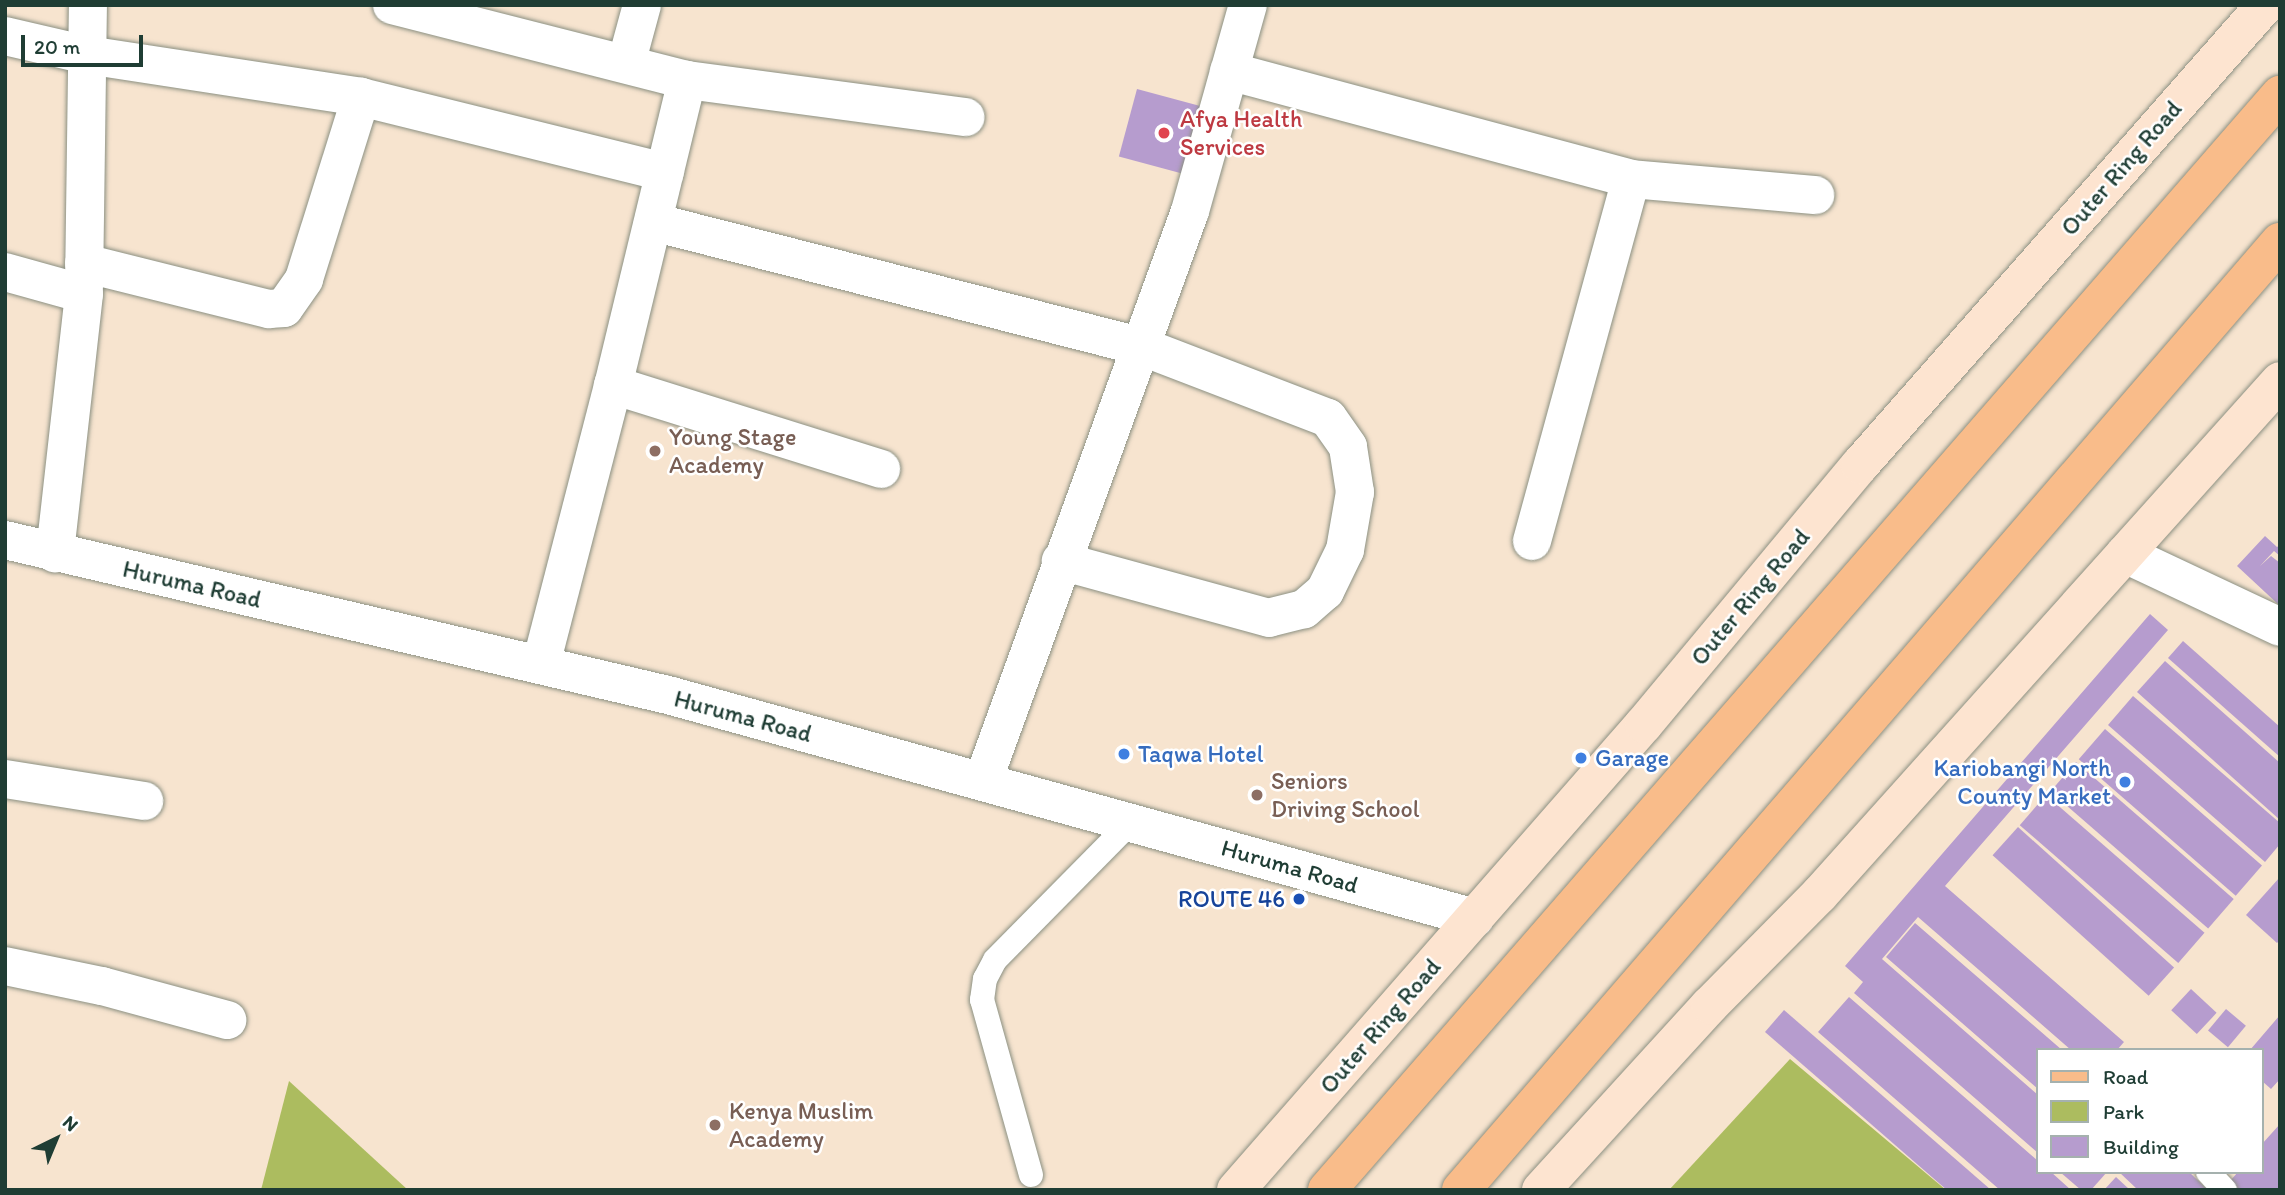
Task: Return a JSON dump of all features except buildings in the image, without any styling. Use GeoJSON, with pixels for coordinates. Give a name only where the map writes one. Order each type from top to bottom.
{"type":"FeatureCollection","features":[{"type":"Feature","properties":{"kind":"main road","name":"Outer Ring Road"},"geometry":{"type":"LineString","coordinates":[[1236,1190],[1475,918],[1869,455],[2265,5]]}},
{"type":"Feature","properties":{"kind":"main road"},"geometry":{"type":"LineString","coordinates":[[1327,1190],[2280,95]]}},
{"type":"Feature","properties":{"kind":"main road"},"geometry":{"type":"LineString","coordinates":[[1461,1190],[2280,242]]}},
{"type":"Feature","properties":{"kind":"main road"},"geometry":{"type":"LineString","coordinates":[[1541,1190],[1710,1005],[1819,895],[2280,381]]}},
{"type":"Feature","properties":{"kind":"street"},"geometry":{"type":"LineString","coordinates":[[55,552],[84,279],[88,5]]}},
{"type":"Feature","properties":{"kind":"street"},"geometry":{"type":"LineString","coordinates":[[392,5],[687,80],[966,117]]}},
{"type":"Feature","properties":{"kind":"street"},"geometry":{"type":"LineString","coordinates":[[626,64],[642,5]]}},
{"type":"Feature","properties":{"kind":"street"},"geometry":{"type":"LineString","coordinates":[[983,780],[1190,211],[1248,5]]}},
{"type":"Feature","properties":{"kind":"street"},"geometry":{"type":"LineString","coordinates":[[5,36],[88,55],[361,97],[665,172]]}},
{"type":"Feature","properties":{"kind":"street"},"geometry":{"type":"LineString","coordinates":[[1229,71],[1631,179],[1815,195]]}},
{"type":"Feature","properties":{"kind":"street"},"geometry":{"type":"LineString","coordinates":[[541,664],[614,385],[687,80]]}},
{"type":"Feature","properties":{"kind":"street"},"geometry":{"type":"LineString","coordinates":[[5,272],[84,279],[269,309],[284,308],[304,279],[361,97]]}},
{"type":"Feature","properties":{"kind":"street"},"geometry":{"type":"LineString","coordinates":[[1532,541],[1631,179]]}},
{"type":"Feature","properties":{"kind":"street"},"geometry":{"type":"LineString","coordinates":[[653,222],[1143,346],[1328,418],[1348,447],[1355,492],[1345,550],[1325,591],[1304,609],[1269,618],[1061,561]]}},
{"type":"Feature","properties":{"kind":"street"},"geometry":{"type":"LineString","coordinates":[[614,385],[881,469]]}},
{"type":"Feature","properties":{"kind":"street","name":"Huruma Road"},"geometry":{"type":"LineString","coordinates":[[5,540],[541,664],[983,780],[1475,918]]}},
{"type":"Feature","properties":{"kind":"street"},"geometry":{"type":"LineString","coordinates":[[2125,554],[2280,627]]}},
{"type":"Feature","properties":{"kind":"street"},"geometry":{"type":"LineString","coordinates":[[5,779],[144,801]]}},
{"type":"Feature","properties":{"kind":"street"},"geometry":{"type":"LineString","coordinates":[[5,966],[227,1020]]}},
{"type":"Feature","properties":{"kind":"lane"},"geometry":{"type":"LineString","coordinates":[[1031,1175],[982,1000],[985,979],[995,960],[1131,822]]}},
{"type":"Feature","properties":{"kind":"lane"},"geometry":{"type":"LineString","coordinates":[[2210,1174],[2225,1190]]}},
{"type":"Feature","properties":{"kind":"green space"},"geometry":{"type":"Polygon","coordinates":[[[1790,1059],[1946,1190],[1669,1190],[1790,1059]]]}},
{"type":"Feature","properties":{"kind":"green space"},"geometry":{"type":"Polygon","coordinates":[[[289,1081],[408,1190],[261,1190],[289,1081]]]}},
{"type":"Feature","properties":{"kind":"place","name":"Afya Health Services"},"geometry":{"type":"Point","coordinates":[1164,133]}},
{"type":"Feature","properties":{"kind":"place","name":"Young Stage Academy"},"geometry":{"type":"Point","coordinates":[655,451]}},
{"type":"Feature","properties":{"kind":"place","name":"Taqwa Hotel"},"geometry":{"type":"Point","coordinates":[1124,754]}},
{"type":"Feature","properties":{"kind":"place","name":"Garage"},"geometry":{"type":"Point","coordinates":[1581,758]}},
{"type":"Feature","properties":{"kind":"place","name":"Kariobangi North County Market"},"geometry":{"type":"Point","coordinates":[2125,782]}},
{"type":"Feature","properties":{"kind":"place","name":"Seniors Driving School"},"geometry":{"type":"Point","coordinates":[1257,795]}},
{"type":"Feature","properties":{"kind":"place","name":"ROUTE 46"},"geometry":{"type":"Point","coordinates":[1299,899]}},
{"type":"Feature","properties":{"kind":"place","name":"Kenya Muslim Academy"},"geometry":{"type":"Point","coordinates":[715,1125]}}]}
